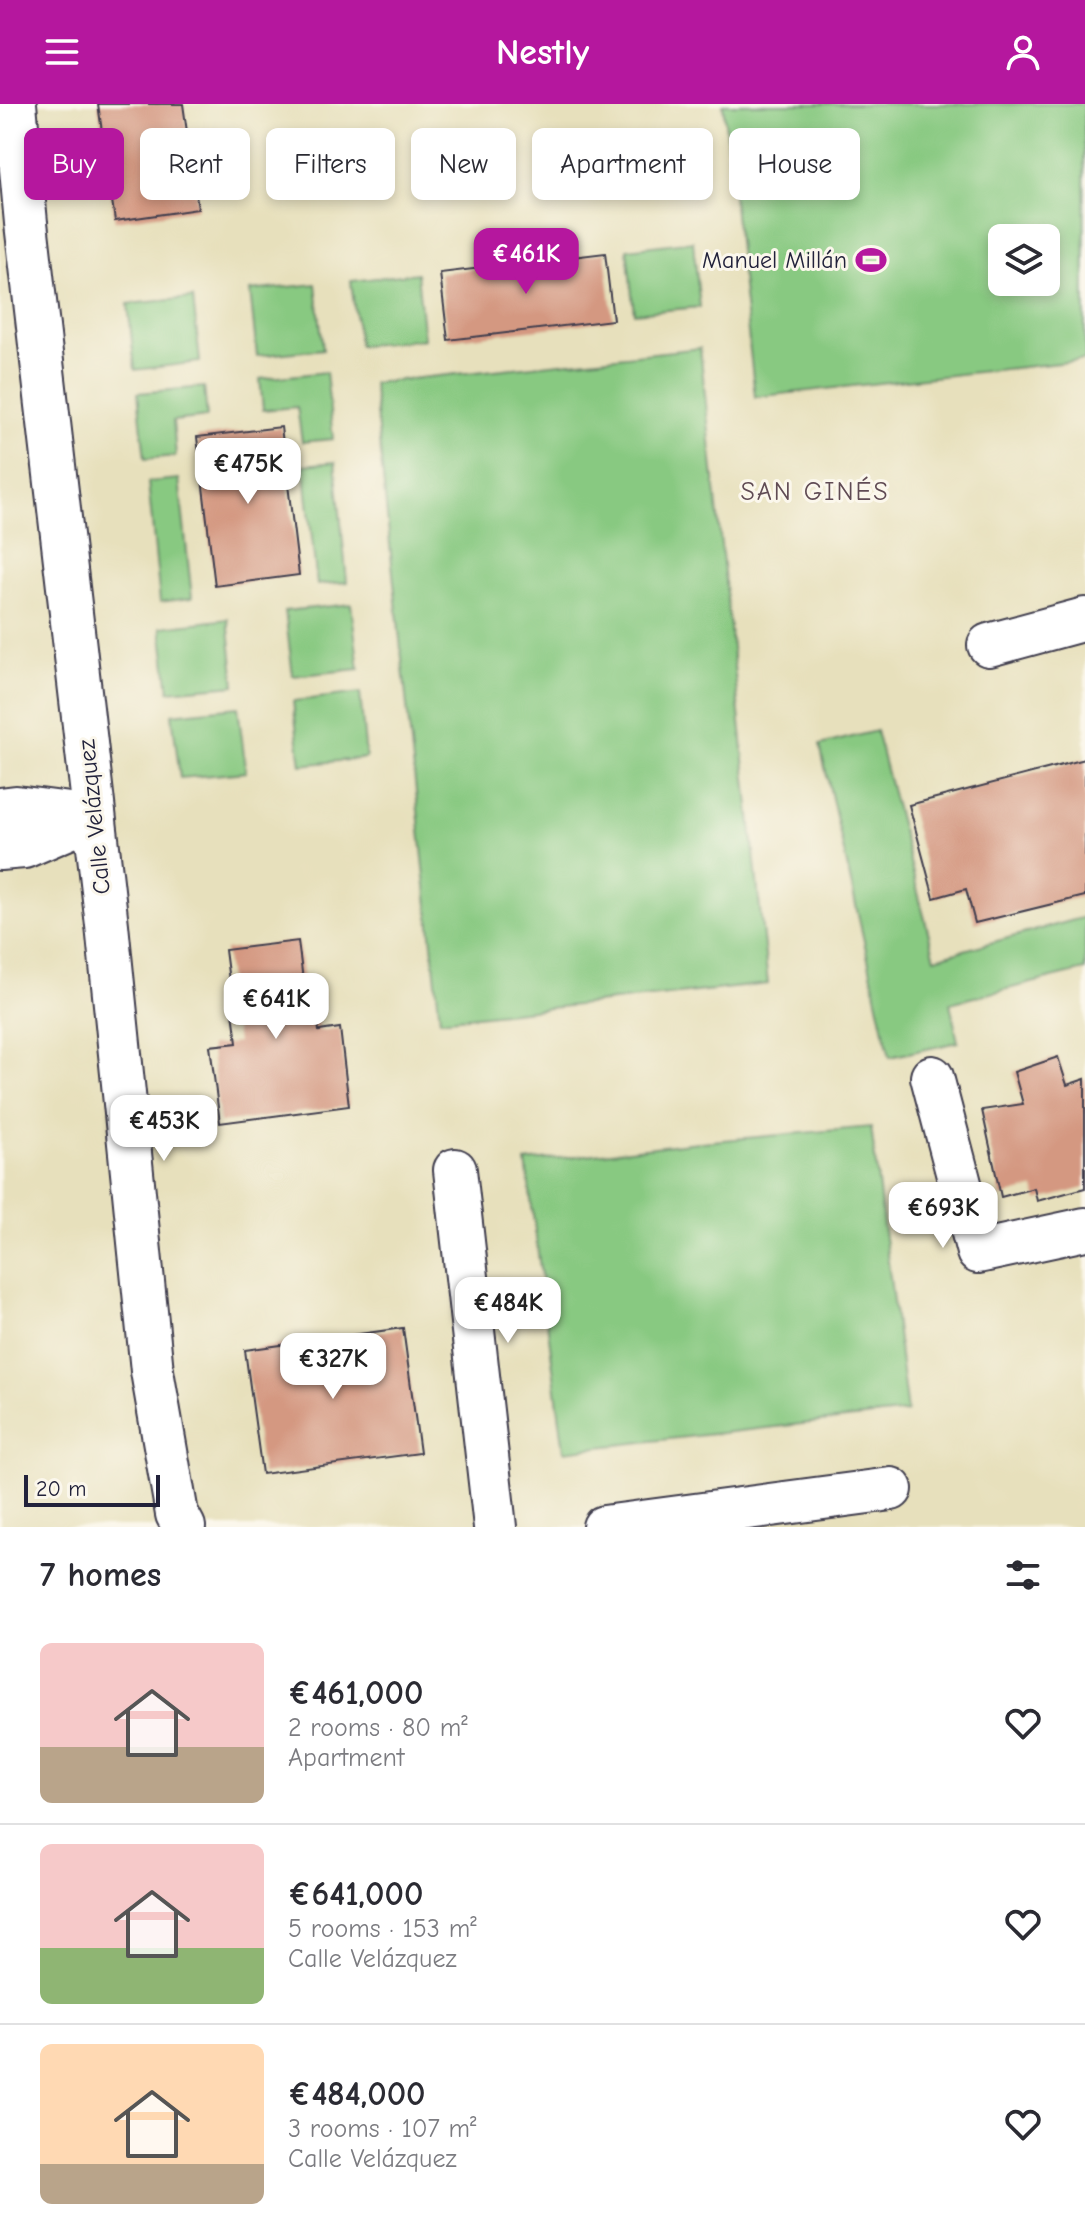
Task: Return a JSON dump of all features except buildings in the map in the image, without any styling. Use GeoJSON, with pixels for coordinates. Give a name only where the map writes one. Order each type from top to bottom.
{"type":"FeatureCollection","features":[{"type":"Feature","properties":{"kind":"street","name":"Calle Velázquez"},"geometry":{"type":"LineString","coordinates":[[15,104],[14,247],[94,817],[152,1371],[177,1514],[184,1527]]}},
{"type":"Feature","properties":{"kind":"street"},"geometry":{"type":"LineString","coordinates":[[989,645],[1085,619]]}},
{"type":"Feature","properties":{"kind":"street"},"geometry":{"type":"LineString","coordinates":[[0,809],[16,807],[94,817]]}},
{"type":"Feature","properties":{"kind":"street"},"geometry":{"type":"LineString","coordinates":[[0,849],[24,847],[94,817]]}},
{"type":"Feature","properties":{"kind":"street"},"geometry":{"type":"LineString","coordinates":[[932,1077],[978,1252],[1085,1229]]}},
{"type":"Feature","properties":{"kind":"street"},"geometry":{"type":"LineString","coordinates":[[455,1170],[495,1527]]}},
{"type":"Feature","properties":{"kind":"street"},"geometry":{"type":"LineString","coordinates":[[604,1527],[891,1489]]}},
{"type":"Feature","properties":{"kind":"green space","name":"Manuel Millán"},"geometry":{"type":"Polygon","coordinates":[[[723,104],[1084,104],[1085,360],[755,397],[733,200],[860,200],[860,128],[729,128],[729,159],[723,104]]]}},
{"type":"Feature","properties":{"kind":"green space"},"geometry":{"type":"Polygon","coordinates":[[[693,241],[700,307],[634,313],[627,249],[693,241]]]}},
{"type":"Feature","properties":{"kind":"green space"},"geometry":{"type":"Polygon","coordinates":[[[417,273],[424,339],[359,346],[351,281],[417,273]]]}},
{"type":"Feature","properties":{"kind":"green space"},"geometry":{"type":"Polygon","coordinates":[[[316,284],[323,349],[257,356],[250,291],[316,284]]]}},
{"type":"Feature","properties":{"kind":"green space"},"geometry":{"type":"Polygon","coordinates":[[[193,298],[200,362],[135,370],[128,304],[193,298]]]}},
{"type":"Feature","properties":{"kind":"green space"},"geometry":{"type":"Polygon","coordinates":[[[700,348],[768,984],[440,1020],[373,383],[700,348]]]}},
{"type":"Feature","properties":{"kind":"green space"},"geometry":{"type":"Polygon","coordinates":[[[326,372],[333,439],[302,442],[297,407],[263,410],[260,379],[326,372]]]}},
{"type":"Feature","properties":{"kind":"green space"},"geometry":{"type":"Polygon","coordinates":[[[204,387],[207,417],[173,421],[176,456],[145,459],[138,393],[204,387]]]}},
{"type":"Feature","properties":{"kind":"green space"},"geometry":{"type":"Polygon","coordinates":[[[335,462],[347,582],[317,585],[304,465],[335,462]]]}},
{"type":"Feature","properties":{"kind":"green space"},"geometry":{"type":"Polygon","coordinates":[[[179,479],[192,598],[160,602],[148,482],[179,479]]]}},
{"type":"Feature","properties":{"kind":"green space"},"geometry":{"type":"Polygon","coordinates":[[[351,604],[359,669],[293,676],[285,611],[351,604]]]}},
{"type":"Feature","properties":{"kind":"green space"},"geometry":{"type":"Polygon","coordinates":[[[228,619],[235,685],[169,691],[161,627],[228,619]]]}},
{"type":"Feature","properties":{"kind":"green space"},"geometry":{"type":"Polygon","coordinates":[[[360,693],[366,758],[301,765],[293,701],[360,693]]]}},
{"type":"Feature","properties":{"kind":"green space"},"geometry":{"type":"Polygon","coordinates":[[[238,707],[246,772],[180,778],[172,714],[238,707]]]}},
{"type":"Feature","properties":{"kind":"green space"},"geometry":{"type":"Polygon","coordinates":[[[876,731],[935,958],[1085,917],[1085,970],[950,1003],[958,1042],[890,1057],[820,745],[876,731]]]}},
{"type":"Feature","properties":{"kind":"green space"},"geometry":{"type":"Polygon","coordinates":[[[871,1127],[907,1412],[564,1451],[526,1162],[689,1143],[871,1127]]]}},
{"type":"Feature","properties":{"kind":"place","name":"Manuel Millán"},"geometry":{"type":"Point","coordinates":[871,260]}},
{"type":"Feature","properties":{"kind":"district","name":"SAN GINÉS"},"geometry":{"type":"Point","coordinates":[815,491]}}]}
